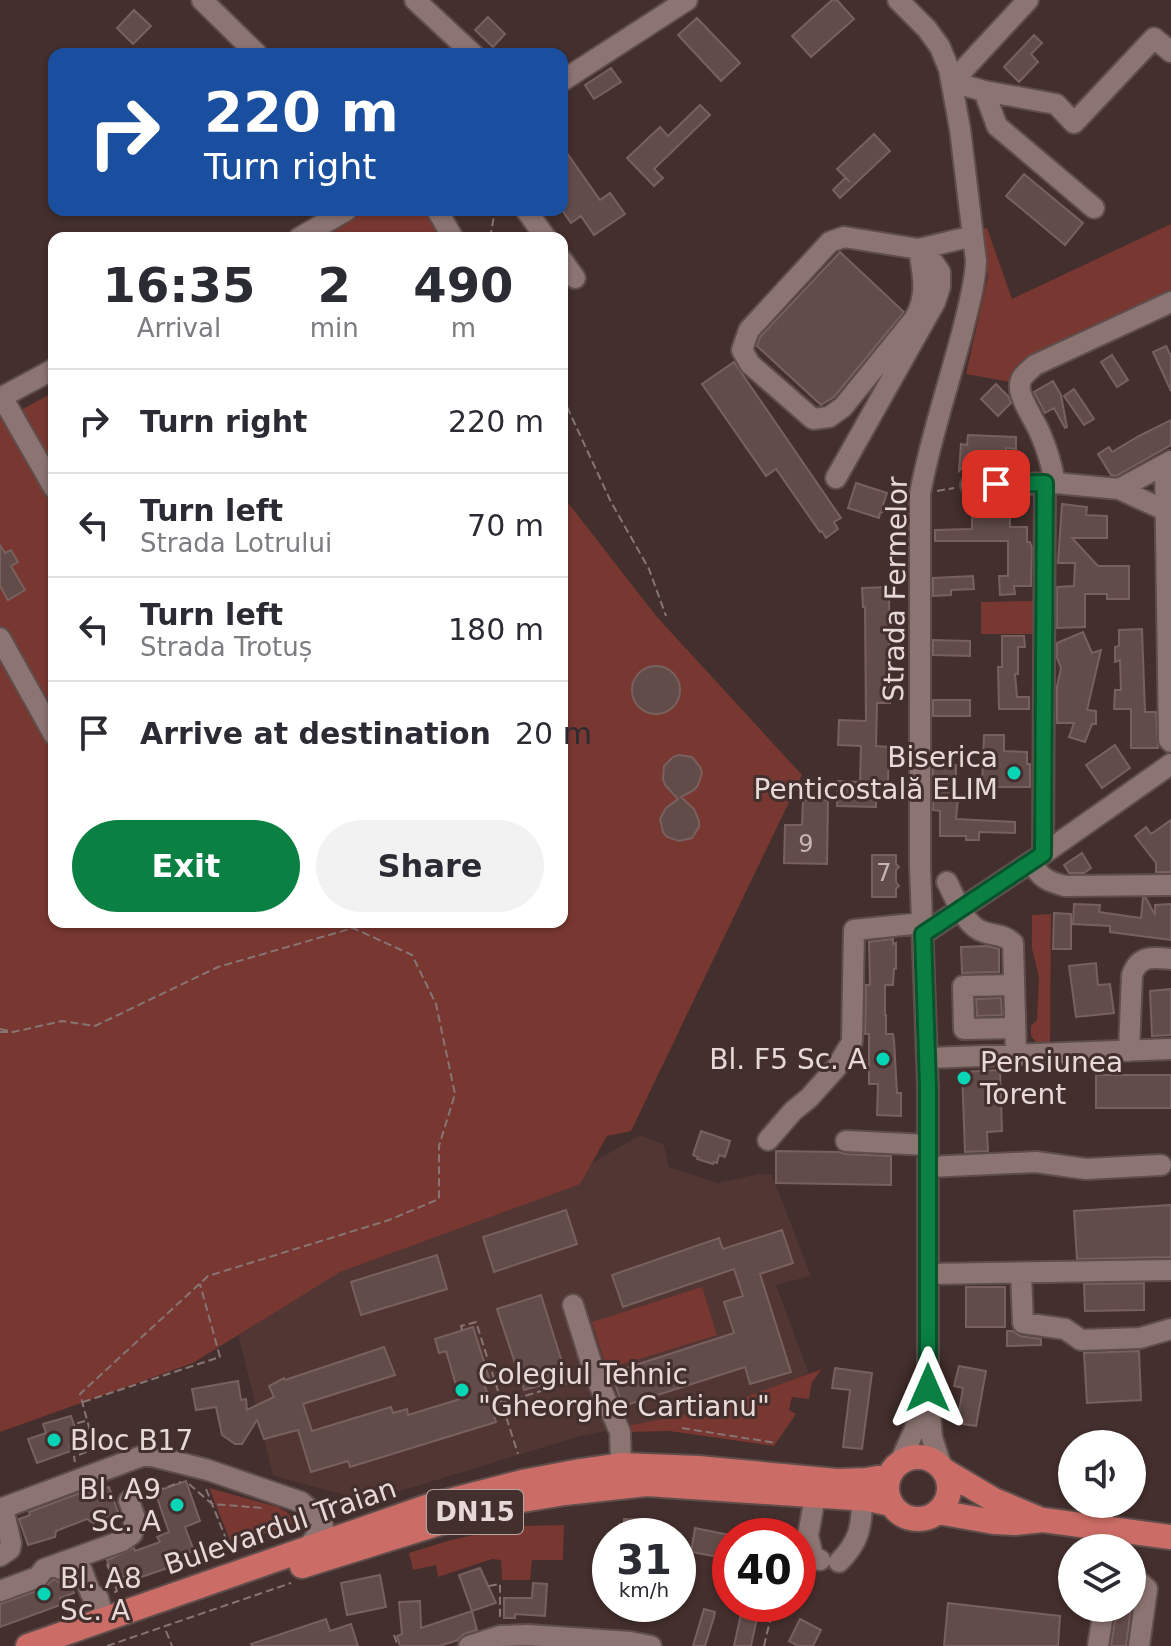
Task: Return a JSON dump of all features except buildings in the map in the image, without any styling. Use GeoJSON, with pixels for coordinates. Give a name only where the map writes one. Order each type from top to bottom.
{"type":"FeatureCollection","features":[{"type":"Feature","properties":{"kind":"main road","name":"DN15"},"geometry":{"type":"LineString","coordinates":[[895,1469],[917,1456],[925,1457],[994,1500],[1043,1520],[1094,1534]]}},
{"type":"Feature","properties":{"kind":"main road","name":"Bulevardul Traian"},"geometry":{"type":"LineString","coordinates":[[28,1646],[309,1546],[452,1499],[522,1482],[621,1465],[712,1469],[837,1481],[866,1480],[895,1469]]}},
{"type":"Feature","properties":{"kind":"main road"},"geometry":{"type":"LineString","coordinates":[[895,1469],[887,1485],[888,1495],[913,1514],[948,1498],[950,1489],[943,1468]]}},
{"type":"Feature","properties":{"kind":"main road","name":"Bulevardul Traian"},"geometry":{"type":"LineString","coordinates":[[77,1646],[282,1573],[504,1503],[565,1493],[647,1484],[862,1499],[913,1514]]}},
{"type":"Feature","properties":{"kind":"main road","name":"DN15"},"geometry":{"type":"LineString","coordinates":[[913,1514],[1015,1523],[1043,1520]]}},
{"type":"Feature","properties":{"kind":"main road","name":"DN15"},"geometry":{"type":"LineString","coordinates":[[1146,1538],[1171,1537]]}},
{"type":"Feature","properties":{"kind":"street"},"geometry":{"type":"LineString","coordinates":[[202,0],[251,48]]}},
{"type":"Feature","properties":{"kind":"street"},"geometry":{"type":"LineString","coordinates":[[415,0],[467,48]]}},
{"type":"Feature","properties":{"kind":"street"},"geometry":{"type":"LineString","coordinates":[[568,77],[687,0]]}},
{"type":"Feature","properties":{"kind":"street","name":"Strada Fermelor"},"geometry":{"type":"LineString","coordinates":[[898,0],[927,29],[940,47],[949,69],[960,129],[975,275],[920,494],[920,866],[927,1058],[929,1398],[932,1438],[943,1468]]}},
{"type":"Feature","properties":{"kind":"street"},"geometry":{"type":"LineString","coordinates":[[1028,0],[952,82],[1056,104],[1074,123],[1154,38],[1171,52]]}},
{"type":"Feature","properties":{"kind":"street"},"geometry":{"type":"LineString","coordinates":[[984,91],[997,126],[1094,208]]}},
{"type":"Feature","properties":{"kind":"street"},"geometry":{"type":"LineString","coordinates":[[309,232],[337,216]]}},
{"type":"Feature","properties":{"kind":"street"},"geometry":{"type":"LineString","coordinates":[[919,249],[923,303],[915,318],[843,407],[829,417],[813,419],[750,364],[742,350],[749,330],[830,242],[844,237],[919,249],[973,236]]}},
{"type":"Feature","properties":{"kind":"street"},"geometry":{"type":"LineString","coordinates":[[836,478],[935,302],[940,287],[940,272],[919,249]]}},
{"type":"Feature","properties":{"kind":"street"},"geometry":{"type":"LineString","coordinates":[[568,268],[575,278]]}},
{"type":"Feature","properties":{"kind":"street"},"geometry":{"type":"LineString","coordinates":[[1171,302],[1035,365],[1025,373],[1019,389],[1039,430],[1050,483],[1037,858],[1040,876],[1065,886],[1171,885]]}},
{"type":"Feature","properties":{"kind":"street"},"geometry":{"type":"LineString","coordinates":[[48,372],[1,397],[48,478]]}},
{"type":"Feature","properties":{"kind":"street"},"geometry":{"type":"LineString","coordinates":[[1119,489],[1168,463],[1171,742]]}},
{"type":"Feature","properties":{"kind":"street"},"geometry":{"type":"LineString","coordinates":[[971,485],[1050,483],[1119,489],[1169,512]]}},
{"type":"Feature","properties":{"kind":"street"},"geometry":{"type":"LineString","coordinates":[[0,638],[48,724]]}},
{"type":"Feature","properties":{"kind":"street"},"geometry":{"type":"LineString","coordinates":[[768,1140],[836,1068],[852,1042],[854,930],[922,928],[961,908],[1171,764]]}},
{"type":"Feature","properties":{"kind":"street"},"geometry":{"type":"LineString","coordinates":[[920,866],[947,882],[993,886]]}},
{"type":"Feature","properties":{"kind":"street"},"geometry":{"type":"LineString","coordinates":[[947,882],[970,922],[980,932],[1006,937],[1013,943],[1016,1054]]}},
{"type":"Feature","properties":{"kind":"street"},"geometry":{"type":"LineString","coordinates":[[1129,1051],[1132,975],[1135,967],[1141,960],[1150,957],[1171,959]]}},
{"type":"Feature","properties":{"kind":"street"},"geometry":{"type":"LineString","coordinates":[[1014,985],[963,986],[964,1029],[1015,1028]]}},
{"type":"Feature","properties":{"kind":"street"},"geometry":{"type":"LineString","coordinates":[[927,1058],[1171,1049]]}},
{"type":"Feature","properties":{"kind":"street"},"geometry":{"type":"LineString","coordinates":[[846,1141],[928,1145]]}},
{"type":"Feature","properties":{"kind":"street"},"geometry":{"type":"LineString","coordinates":[[928,1167],[1036,1162],[1086,1169],[1161,1165]]}},
{"type":"Feature","properties":{"kind":"street"},"geometry":{"type":"LineString","coordinates":[[928,1274],[1171,1270]]}},
{"type":"Feature","properties":{"kind":"street"},"geometry":{"type":"LineString","coordinates":[[1021,1273],[1023,1323],[1065,1329],[1081,1340],[1140,1338],[1171,1329]]}},
{"type":"Feature","properties":{"kind":"street"},"geometry":{"type":"LineString","coordinates":[[573,1305],[595,1375],[620,1432],[621,1465]]}},
{"type":"Feature","properties":{"kind":"street","name":"Strada Fermelor"},"geometry":{"type":"LineString","coordinates":[[895,1469],[929,1398]]}},
{"type":"Feature","properties":{"kind":"street"},"geometry":{"type":"LineString","coordinates":[[0,1556],[10,1549],[11,1543],[1,1508],[142,1456],[208,1470],[301,1502],[321,1519],[323,1527],[309,1546]]}},
{"type":"Feature","properties":{"kind":"street"},"geometry":{"type":"LineString","coordinates":[[815,1496],[808,1536],[813,1556],[829,1561],[852,1549],[862,1523],[862,1499]]}},
{"type":"Feature","properties":{"kind":"street"},"geometry":{"type":"LineString","coordinates":[[38,1577],[44,1569],[122,1541],[132,1534],[135,1518],[129,1501]]}},
{"type":"Feature","properties":{"kind":"street"},"geometry":{"type":"LineString","coordinates":[[0,1591],[149,1537]]}},
{"type":"Feature","properties":{"kind":"street"},"geometry":{"type":"LineString","coordinates":[[79,1563],[91,1594],[98,1598],[104,1619]]}},
{"type":"Feature","properties":{"kind":"street"},"geometry":{"type":"LineString","coordinates":[[1098,1646],[1102,1622]]}},
{"type":"Feature","properties":{"kind":"street"},"geometry":{"type":"LineString","coordinates":[[1139,1646],[1142,1622]]}},
{"type":"Feature","properties":{"kind":"street"},"geometry":{"type":"LineString","coordinates":[[469,1646],[500,1636],[528,1635],[651,1646]]}},
{"type":"Feature","properties":{"kind":"path"},"geometry":{"type":"LineString","coordinates":[[568,409],[611,502],[649,569],[666,616]]}},
{"type":"Feature","properties":{"kind":"path"},"geometry":{"type":"LineString","coordinates":[[920,494],[971,485]]}},
{"type":"Feature","properties":{"kind":"path"},"geometry":{"type":"LineString","coordinates":[[0,1030],[13,1032],[62,1021],[95,1026],[218,967],[353,928],[412,955],[436,1004],[455,1094],[439,1146],[439,1199],[389,1220],[208,1276],[80,1394],[93,1442],[86,1445]]}},
{"type":"Feature","properties":{"kind":"path"},"geometry":{"type":"LineString","coordinates":[[82,1403],[220,1357],[200,1284]]}},
{"type":"Feature","properties":{"kind":"path"},"geometry":{"type":"LineString","coordinates":[[462,1330],[461,1326],[476,1322],[518,1454]]}},
{"type":"Feature","properties":{"kind":"path"},"geometry":{"type":"LineString","coordinates":[[491,1406],[595,1375]]}},
{"type":"Feature","properties":{"kind":"path"},"geometry":{"type":"LineString","coordinates":[[76,1463],[74,1457],[88,1451],[78,1423],[86,1421]]}},
{"type":"Feature","properties":{"kind":"path"},"geometry":{"type":"LineString","coordinates":[[682,1428],[776,1443]]}},
{"type":"Feature","properties":{"kind":"path"},"geometry":{"type":"LineString","coordinates":[[129,1501],[186,1480],[212,1504],[271,1509]]}},
{"type":"Feature","properties":{"kind":"path"},"geometry":{"type":"LineString","coordinates":[[204,1485],[231,1551]]}},
{"type":"Feature","properties":{"kind":"path"},"geometry":{"type":"LineString","coordinates":[[103,1554],[117,1591]]}},
{"type":"Feature","properties":{"kind":"path"},"geometry":{"type":"LineString","coordinates":[[210,1558],[217,1556]]}},
{"type":"Feature","properties":{"kind":"path"},"geometry":{"type":"LineString","coordinates":[[189,1566],[194,1564]]}},
{"type":"Feature","properties":{"kind":"path"},"geometry":{"type":"LineString","coordinates":[[107,1646],[300,1580]]}},
{"type":"Feature","properties":{"kind":"path"},"geometry":{"type":"LineString","coordinates":[[489,1586],[500,1584],[500,1629]]}},
{"type":"Feature","properties":{"kind":"path"},"geometry":{"type":"LineString","coordinates":[[764,1646],[770,1622]]}},
{"type":"Feature","properties":{"kind":"path"},"geometry":{"type":"LineString","coordinates":[[166,1631],[172,1646]]}},
{"type":"Feature","properties":{"kind":"path"},"geometry":{"type":"LineString","coordinates":[[394,1635],[398,1646]]}},
{"type":"Feature","properties":{"kind":"shaded area"},"geometry":{"type":"Polygon","coordinates":[[[358,216],[435,216],[441,232],[332,232],[358,216]]]}},
{"type":"Feature","properties":{"kind":"shaded area"},"geometry":{"type":"Polygon","coordinates":[[[1171,224],[1171,294],[1011,382],[966,374],[988,276],[981,229],[987,228],[1012,299],[1171,224]]]}},
{"type":"Feature","properties":{"kind":"shaded area"},"geometry":{"type":"Polygon","coordinates":[[[0,384],[19,411],[48,395],[48,928],[568,928],[568,503],[657,617],[802,775],[631,1131],[607,1136],[580,1184],[340,1272],[193,1363],[0,1432],[0,384]]]}},
{"type":"Feature","properties":{"kind":"shaded area"},"geometry":{"type":"Polygon","coordinates":[[[1033,601],[1033,634],[981,634],[981,602],[1033,601]]]}},
{"type":"Feature","properties":{"kind":"shaded area"},"geometry":{"type":"Polygon","coordinates":[[[1051,914],[1050,1043],[1037,1043],[1031,1036],[1031,1026],[1037,1020],[1039,978],[1032,948],[1032,915],[1051,914]]]}},
{"type":"Feature","properties":{"kind":"shaded area"},"geometry":{"type":"Polygon","coordinates":[[[640,1135],[664,1145],[669,1167],[718,1183],[758,1174],[772,1175],[811,1276],[776,1285],[809,1374],[713,1409],[577,1437],[368,1501],[273,1476],[218,1252],[554,1185],[640,1135]]]}},
{"type":"Feature","properties":{"kind":"shaded area"},"geometry":{"type":"Polygon","coordinates":[[[702,1287],[717,1335],[607,1369],[592,1322],[702,1287]]]}},
{"type":"Feature","properties":{"kind":"shaded area"},"geometry":{"type":"Polygon","coordinates":[[[822,1369],[812,1382],[809,1399],[792,1397],[789,1410],[796,1414],[774,1446],[669,1431],[627,1432],[627,1426],[713,1409],[822,1369]]]}},
{"type":"Feature","properties":{"kind":"shaded area"},"geometry":{"type":"Polygon","coordinates":[[[209,1488],[278,1507],[288,1513],[295,1523],[232,1545],[209,1488]]]}},
{"type":"Feature","properties":{"kind":"shaded area"},"geometry":{"type":"Polygon","coordinates":[[[564,1525],[563,1560],[532,1560],[530,1580],[502,1580],[501,1560],[492,1559],[438,1577],[436,1565],[413,1570],[409,1553],[451,1540],[516,1526],[564,1525]]]}},
{"type":"Feature","properties":{"kind":"place","name":"Biserica Penticostală ELIM"},"geometry":{"type":"Point","coordinates":[1014,773]}},
{"type":"Feature","properties":{"kind":"place","name":"Bl. F5 Sc. A"},"geometry":{"type":"Point","coordinates":[883,1059]}},
{"type":"Feature","properties":{"kind":"place","name":"Pensiunea Torent"},"geometry":{"type":"Point","coordinates":[964,1078]}},
{"type":"Feature","properties":{"kind":"place","name":"Colegiul Tehnic \"Gheorghe Cartianu\""},"geometry":{"type":"Point","coordinates":[462,1390]}},
{"type":"Feature","properties":{"kind":"place","name":"Bloc B17"},"geometry":{"type":"Point","coordinates":[54,1440]}},
{"type":"Feature","properties":{"kind":"place","name":"Bl. A9 Sc. A"},"geometry":{"type":"Point","coordinates":[177,1505]}},
{"type":"Feature","properties":{"kind":"place","name":"Bl. A8 Sc. A"},"geometry":{"type":"Point","coordinates":[44,1594]}},
{"type":"Feature","properties":{"kind":"route"},"geometry":{"type":"LineString","coordinates":[[928,1388],[928,1087],[923,934],[1043,854],[1045,483],[996,484]]}}]}
